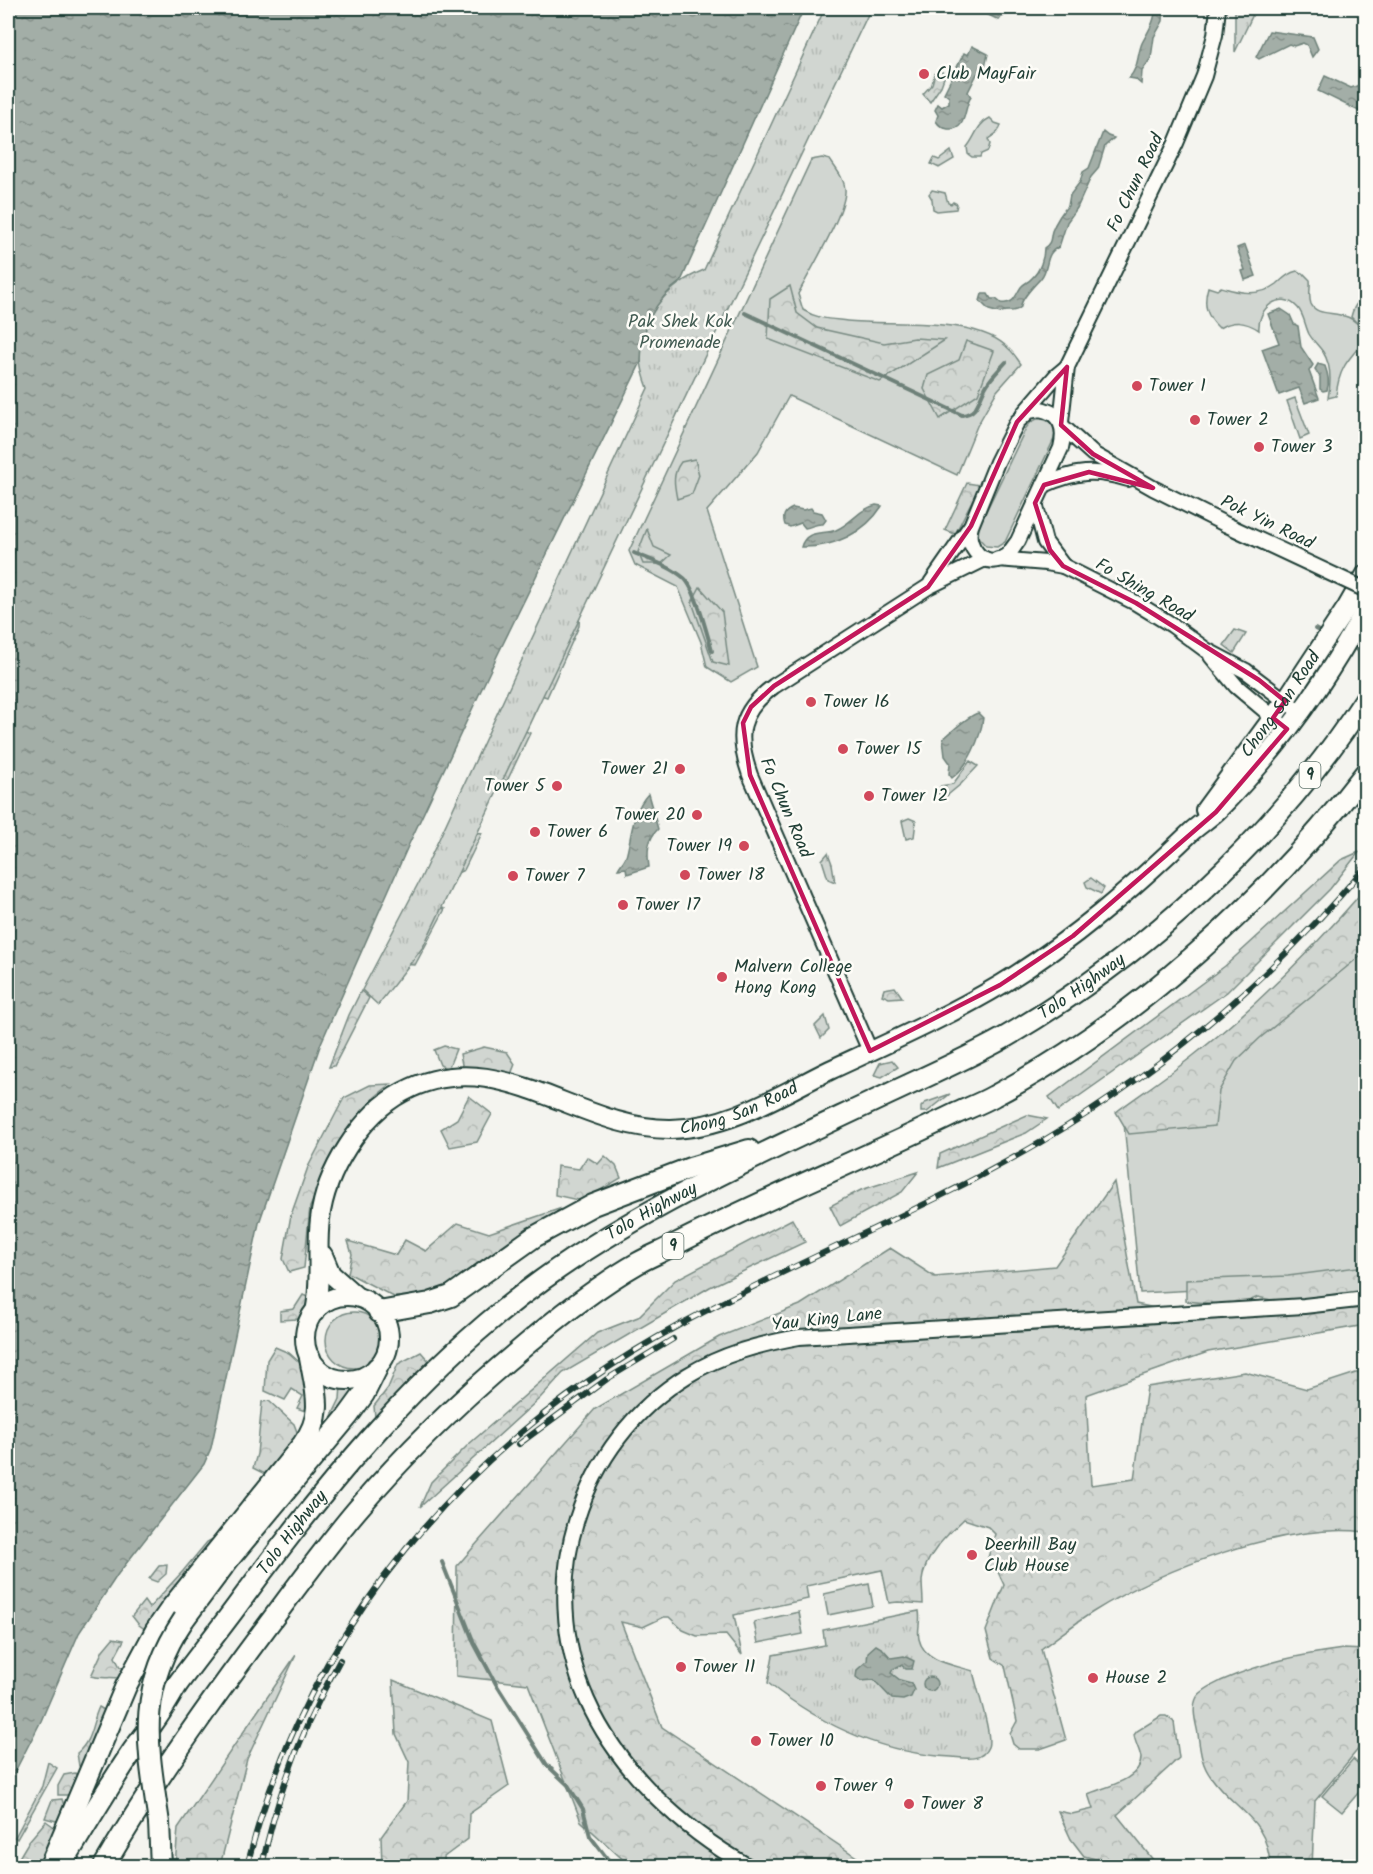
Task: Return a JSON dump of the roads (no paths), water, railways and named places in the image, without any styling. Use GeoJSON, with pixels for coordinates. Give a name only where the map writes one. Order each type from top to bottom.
{"type":"FeatureCollection","features":[{"type":"Feature","properties":{"kind":"highway","name":"Tolo Highway"},"geometry":{"type":"LineString","coordinates":[[61,1866],[176,1687],[322,1495],[364,1443],[412,1393],[489,1322],[588,1249],[684,1192],[999,1040],[1099,976],[1181,910],[1253,840],[1319,764],[1363,702]]}},
{"type":"Feature","properties":{"kind":"highway","name":"Tolo Highway"},"geometry":{"type":"LineString","coordinates":[[104,1866],[212,1701],[336,1537],[403,1460],[451,1410],[502,1364],[565,1313],[641,1261],[990,1098],[1080,1045],[1128,1011],[1229,922],[1284,869],[1365,772]]}},
{"type":"Feature","properties":{"kind":"highway"},"geometry":{"type":"LineString","coordinates":[[380,1312],[429,1303],[451,1296],[534,1237],[603,1200],[734,1154],[801,1136]]}},
{"type":"Feature","properties":{"kind":"highway"},"geometry":{"type":"LineString","coordinates":[[50,1866],[126,1686],[156,1630],[178,1599],[312,1432],[318,1411],[310,1358]]}},
{"type":"Feature","properties":{"kind":"highway"},"geometry":{"type":"LineString","coordinates":[[161,1866],[160,1832],[148,1740],[149,1705],[162,1657],[184,1619],[228,1560],[348,1416],[364,1394],[377,1368]]}},
{"type":"Feature","properties":{"kind":"main road","name":"Chong San Road"},"geometry":{"type":"LineString","coordinates":[[310,1358],[306,1329],[315,1312],[320,1288],[320,1222],[325,1196],[354,1137],[364,1123],[391,1099],[429,1081],[460,1076],[480,1076],[533,1089],[629,1124],[682,1129],[734,1117],[948,1014],[1034,963],[1073,936],[1126,893],[1216,812],[1270,752],[1324,677],[1358,609],[1365,574]]}},
{"type":"Feature","properties":{"kind":"main road","name":"Chong San Road"},"geometry":{"type":"LineString","coordinates":[[1193,831],[1209,804],[1273,718],[1307,667],[1358,609]]}},
{"type":"Feature","properties":{"kind":"main road","name":"Chong San Road"},"geometry":{"type":"LineString","coordinates":[[320,1248],[331,1274],[357,1297],[380,1312]]}},
{"type":"Feature","properties":{"kind":"main road"},"geometry":{"type":"LineString","coordinates":[[315,1312],[334,1298],[357,1297]]}},
{"type":"Feature","properties":{"kind":"main road"},"geometry":{"type":"LineString","coordinates":[[310,1358],[316,1366],[336,1378],[357,1379],[369,1374],[377,1368],[386,1353],[389,1340],[387,1327],[380,1312]]}},
{"type":"Feature","properties":{"kind":"street","name":"Fo Chun Road"},"geometry":{"type":"LineString","coordinates":[[870,1051],[750,775],[742,742],[743,723],[760,696],[774,686],[928,587],[991,559],[1006,555],[1018,541],[1061,448],[1067,367],[1176,143],[1204,76],[1215,35],[1218,8]]}},
{"type":"Feature","properties":{"kind":"street","name":"Fo Chun Road"},"geometry":{"type":"LineString","coordinates":[[928,587],[971,526],[1017,422],[1055,377],[1067,367]]}},
{"type":"Feature","properties":{"kind":"street"},"geometry":{"type":"LineString","coordinates":[[1017,422],[1029,411],[1040,409],[1052,412],[1062,425]]}},
{"type":"Feature","properties":{"kind":"street","name":"Pok Yin Road"},"geometry":{"type":"LineString","coordinates":[[1062,425],[1093,454],[1153,488],[1365,590]]}},
{"type":"Feature","properties":{"kind":"street","name":"Pok Yin Road"},"geometry":{"type":"LineString","coordinates":[[1044,484],[1081,472],[1097,472],[1153,488]]}},
{"type":"Feature","properties":{"kind":"street","name":"Fo Shing Road"},"geometry":{"type":"LineString","coordinates":[[1035,503],[1045,542],[1063,566]]}},
{"type":"Feature","properties":{"kind":"street"},"geometry":{"type":"LineString","coordinates":[[971,526],[968,537],[971,547],[977,555],[991,559]]}},
{"type":"Feature","properties":{"kind":"street","name":"Fo Shing Road"},"geometry":{"type":"LineString","coordinates":[[991,559],[1046,562],[1063,566],[1136,603],[1172,625],[1206,650],[1246,671],[1300,712]]}},
{"type":"Feature","properties":{"kind":"street","name":"Fo Shing Road"},"geometry":{"type":"LineString","coordinates":[[1206,650],[1236,686],[1287,729]]}},
{"type":"Feature","properties":{"kind":"street","name":"Yau King Lane"},"geometry":{"type":"LineString","coordinates":[[748,1866],[685,1823],[638,1776],[602,1727],[587,1700],[575,1669],[566,1618],[565,1588],[567,1555],[574,1524],[596,1472],[624,1431],[639,1414],[675,1383],[706,1365],[744,1350],[799,1337],[1304,1306],[1365,1299]]}},
{"type":"Feature","properties":{"kind":"water"},"geometry":{"type":"Polygon","coordinates":[[[8,8],[804,8],[681,281],[663,297],[651,316],[643,338],[641,362],[498,654],[409,844],[321,1043],[259,1223],[211,1448],[204,1464],[118,1574],[79,1633],[41,1721],[8,1785],[8,8]]]}},
{"type":"Feature","properties":{"kind":"water"},"geometry":{"type":"Polygon","coordinates":[[[985,8],[1013,8],[999,20],[982,12],[985,8]]]}},
{"type":"Feature","properties":{"kind":"water"},"geometry":{"type":"Polygon","coordinates":[[[1155,8],[1164,8],[1163,21],[1154,37],[1151,58],[1142,71],[1141,84],[1129,78],[1135,70],[1142,43],[1153,22],[1155,8]]]}},
{"type":"Feature","properties":{"kind":"water"},"geometry":{"type":"Polygon","coordinates":[[[1269,31],[1313,37],[1318,49],[1312,57],[1307,45],[1289,44],[1259,59],[1256,57],[1269,31]]]}},
{"type":"Feature","properties":{"kind":"water"},"geometry":{"type":"Polygon","coordinates":[[[972,46],[988,54],[985,67],[977,74],[968,92],[971,97],[962,123],[954,129],[944,128],[936,121],[938,115],[935,110],[938,104],[942,107],[949,103],[949,97],[944,93],[964,53],[968,55],[972,46]]]}},
{"type":"Feature","properties":{"kind":"water"},"geometry":{"type":"Polygon","coordinates":[[[1325,76],[1351,88],[1365,83],[1365,114],[1318,91],[1325,76]]]}},
{"type":"Feature","properties":{"kind":"water"},"geometry":{"type":"Polygon","coordinates":[[[1103,132],[1114,138],[1105,146],[1098,169],[1091,177],[1077,208],[1067,222],[1059,247],[1051,253],[1044,274],[1025,296],[1018,309],[1000,313],[989,310],[980,301],[982,294],[988,294],[991,299],[996,299],[1001,303],[1009,303],[1037,272],[1044,248],[1050,242],[1053,228],[1068,206],[1070,195],[1080,182],[1083,172],[1089,168],[1103,132]]]}},
{"type":"Feature","properties":{"kind":"water"},"geometry":{"type":"Polygon","coordinates":[[[1245,245],[1256,276],[1245,280],[1242,271],[1245,270],[1237,248],[1245,245]]]}},
{"type":"Feature","properties":{"kind":"water"},"geometry":{"type":"Polygon","coordinates":[[[1281,309],[1290,315],[1294,324],[1298,326],[1301,347],[1313,365],[1309,371],[1319,398],[1305,403],[1299,388],[1279,395],[1262,349],[1279,343],[1268,314],[1281,309]]]}},
{"type":"Feature","properties":{"kind":"water"},"geometry":{"type":"Polygon","coordinates":[[[1318,364],[1325,366],[1328,375],[1327,390],[1320,389],[1320,377],[1315,369],[1318,364]]]}},
{"type":"Feature","properties":{"kind":"water"},"geometry":{"type":"Polygon","coordinates":[[[876,505],[882,506],[875,516],[847,537],[825,545],[801,547],[807,537],[836,530],[876,505]]]}},
{"type":"Feature","properties":{"kind":"water"},"geometry":{"type":"Polygon","coordinates":[[[793,508],[803,510],[811,508],[813,511],[822,513],[826,520],[823,524],[805,528],[801,523],[790,527],[785,525],[784,517],[793,508]]]}},
{"type":"Feature","properties":{"kind":"water"},"geometry":{"type":"Polygon","coordinates":[[[978,713],[983,718],[977,742],[963,767],[952,778],[949,774],[950,763],[945,756],[943,739],[965,720],[978,713]]]}},
{"type":"Feature","properties":{"kind":"water"},"geometry":{"type":"Polygon","coordinates":[[[648,794],[658,829],[649,846],[649,867],[627,874],[626,868],[618,869],[626,855],[636,814],[648,794]]]}},
{"type":"Feature","properties":{"kind":"water"},"geometry":{"type":"Polygon","coordinates":[[[876,1645],[891,1658],[904,1656],[914,1661],[912,1669],[906,1669],[901,1665],[893,1669],[891,1673],[900,1680],[911,1683],[914,1690],[911,1697],[903,1700],[892,1699],[874,1680],[861,1681],[856,1677],[857,1670],[867,1661],[868,1652],[876,1645]]]}},
{"type":"Feature","properties":{"kind":"water"},"geometry":{"type":"Polygon","coordinates":[[[927,1677],[933,1677],[937,1684],[933,1691],[927,1691],[923,1687],[923,1681],[927,1677]]]}},
{"type":"Feature","properties":{"kind":"waterway"},"geometry":{"type":"LineString","coordinates":[[745,313],[962,415],[974,409],[987,384],[1006,362]]}},
{"type":"Feature","properties":{"kind":"waterway"},"geometry":{"type":"LineString","coordinates":[[634,553],[684,578],[697,601],[712,651]]}},
{"type":"Feature","properties":{"kind":"waterway"},"geometry":{"type":"LineString","coordinates":[[1315,629],[1324,634]]}},
{"type":"Feature","properties":{"kind":"waterway"},"geometry":{"type":"LineString","coordinates":[[1350,646],[1366,654]]}},
{"type":"Feature","properties":{"kind":"waterway"},"geometry":{"type":"LineString","coordinates":[[442,1562],[474,1643],[496,1684],[547,1765],[568,1785],[583,1809],[590,1836],[613,1866]]}},
{"type":"Feature","properties":{"kind":"railway"},"geometry":{"type":"LineString","coordinates":[[247,1866],[274,1779],[310,1697],[354,1620],[406,1549],[465,1484],[531,1424],[603,1371],[681,1324],[997,1167],[1087,1114],[1174,1052],[1215,1018],[1294,945],[1366,866]]}},
{"type":"Feature","properties":{"kind":"railway"},"geometry":{"type":"LineString","coordinates":[[519,1444],[607,1379],[673,1339]]}},
{"type":"Feature","properties":{"kind":"railway"},"geometry":{"type":"LineString","coordinates":[[262,1866],[275,1812],[293,1760],[303,1734],[340,1660]]}},
{"type":"Feature","properties":{"kind":"place","name":"Club MayFair"},"geometry":{"type":"Point","coordinates":[924,74]}},
{"type":"Feature","properties":{"kind":"place","name":"Tower 1"},"geometry":{"type":"Point","coordinates":[1137,386]}},
{"type":"Feature","properties":{"kind":"place","name":"Tower 2"},"geometry":{"type":"Point","coordinates":[1195,420]}},
{"type":"Feature","properties":{"kind":"place","name":"Tower 3"},"geometry":{"type":"Point","coordinates":[1259,447]}},
{"type":"Feature","properties":{"kind":"place","name":"Tower 16"},"geometry":{"type":"Point","coordinates":[811,702]}},
{"type":"Feature","properties":{"kind":"place","name":"Tower 15"},"geometry":{"type":"Point","coordinates":[843,749]}},
{"type":"Feature","properties":{"kind":"place","name":"Tower 21"},"geometry":{"type":"Point","coordinates":[680,769]}},
{"type":"Feature","properties":{"kind":"place","name":"Tower 5"},"geometry":{"type":"Point","coordinates":[557,786]}},
{"type":"Feature","properties":{"kind":"place","name":"Tower 12"},"geometry":{"type":"Point","coordinates":[869,796]}},
{"type":"Feature","properties":{"kind":"place","name":"Tower 20"},"geometry":{"type":"Point","coordinates":[697,815]}},
{"type":"Feature","properties":{"kind":"place","name":"Tower 6"},"geometry":{"type":"Point","coordinates":[535,832]}},
{"type":"Feature","properties":{"kind":"place","name":"Tower 19"},"geometry":{"type":"Point","coordinates":[744,846]}},
{"type":"Feature","properties":{"kind":"place","name":"Tower 18"},"geometry":{"type":"Point","coordinates":[685,875]}},
{"type":"Feature","properties":{"kind":"place","name":"Tower 7"},"geometry":{"type":"Point","coordinates":[513,876]}},
{"type":"Feature","properties":{"kind":"place","name":"Tower 17"},"geometry":{"type":"Point","coordinates":[623,905]}},
{"type":"Feature","properties":{"kind":"place","name":"Malvern College Hong Kong"},"geometry":{"type":"Point","coordinates":[722,977]}},
{"type":"Feature","properties":{"kind":"place","name":"Deerhill Bay Club House"},"geometry":{"type":"Point","coordinates":[972,1555]}},
{"type":"Feature","properties":{"kind":"place","name":"Tower 11"},"geometry":{"type":"Point","coordinates":[681,1667]}},
{"type":"Feature","properties":{"kind":"place","name":"House 2"},"geometry":{"type":"Point","coordinates":[1093,1678]}},
{"type":"Feature","properties":{"kind":"place","name":"Tower 10"},"geometry":{"type":"Point","coordinates":[756,1741]}},
{"type":"Feature","properties":{"kind":"place","name":"Tower 9"},"geometry":{"type":"Point","coordinates":[821,1786]}},
{"type":"Feature","properties":{"kind":"place","name":"Tower 8"},"geometry":{"type":"Point","coordinates":[909,1804]}},
{"type":"Feature","properties":{"kind":"park label","name":"Pak Shek Kok Promenade"},"geometry":{"type":"Point","coordinates":[680,332]}}]}
